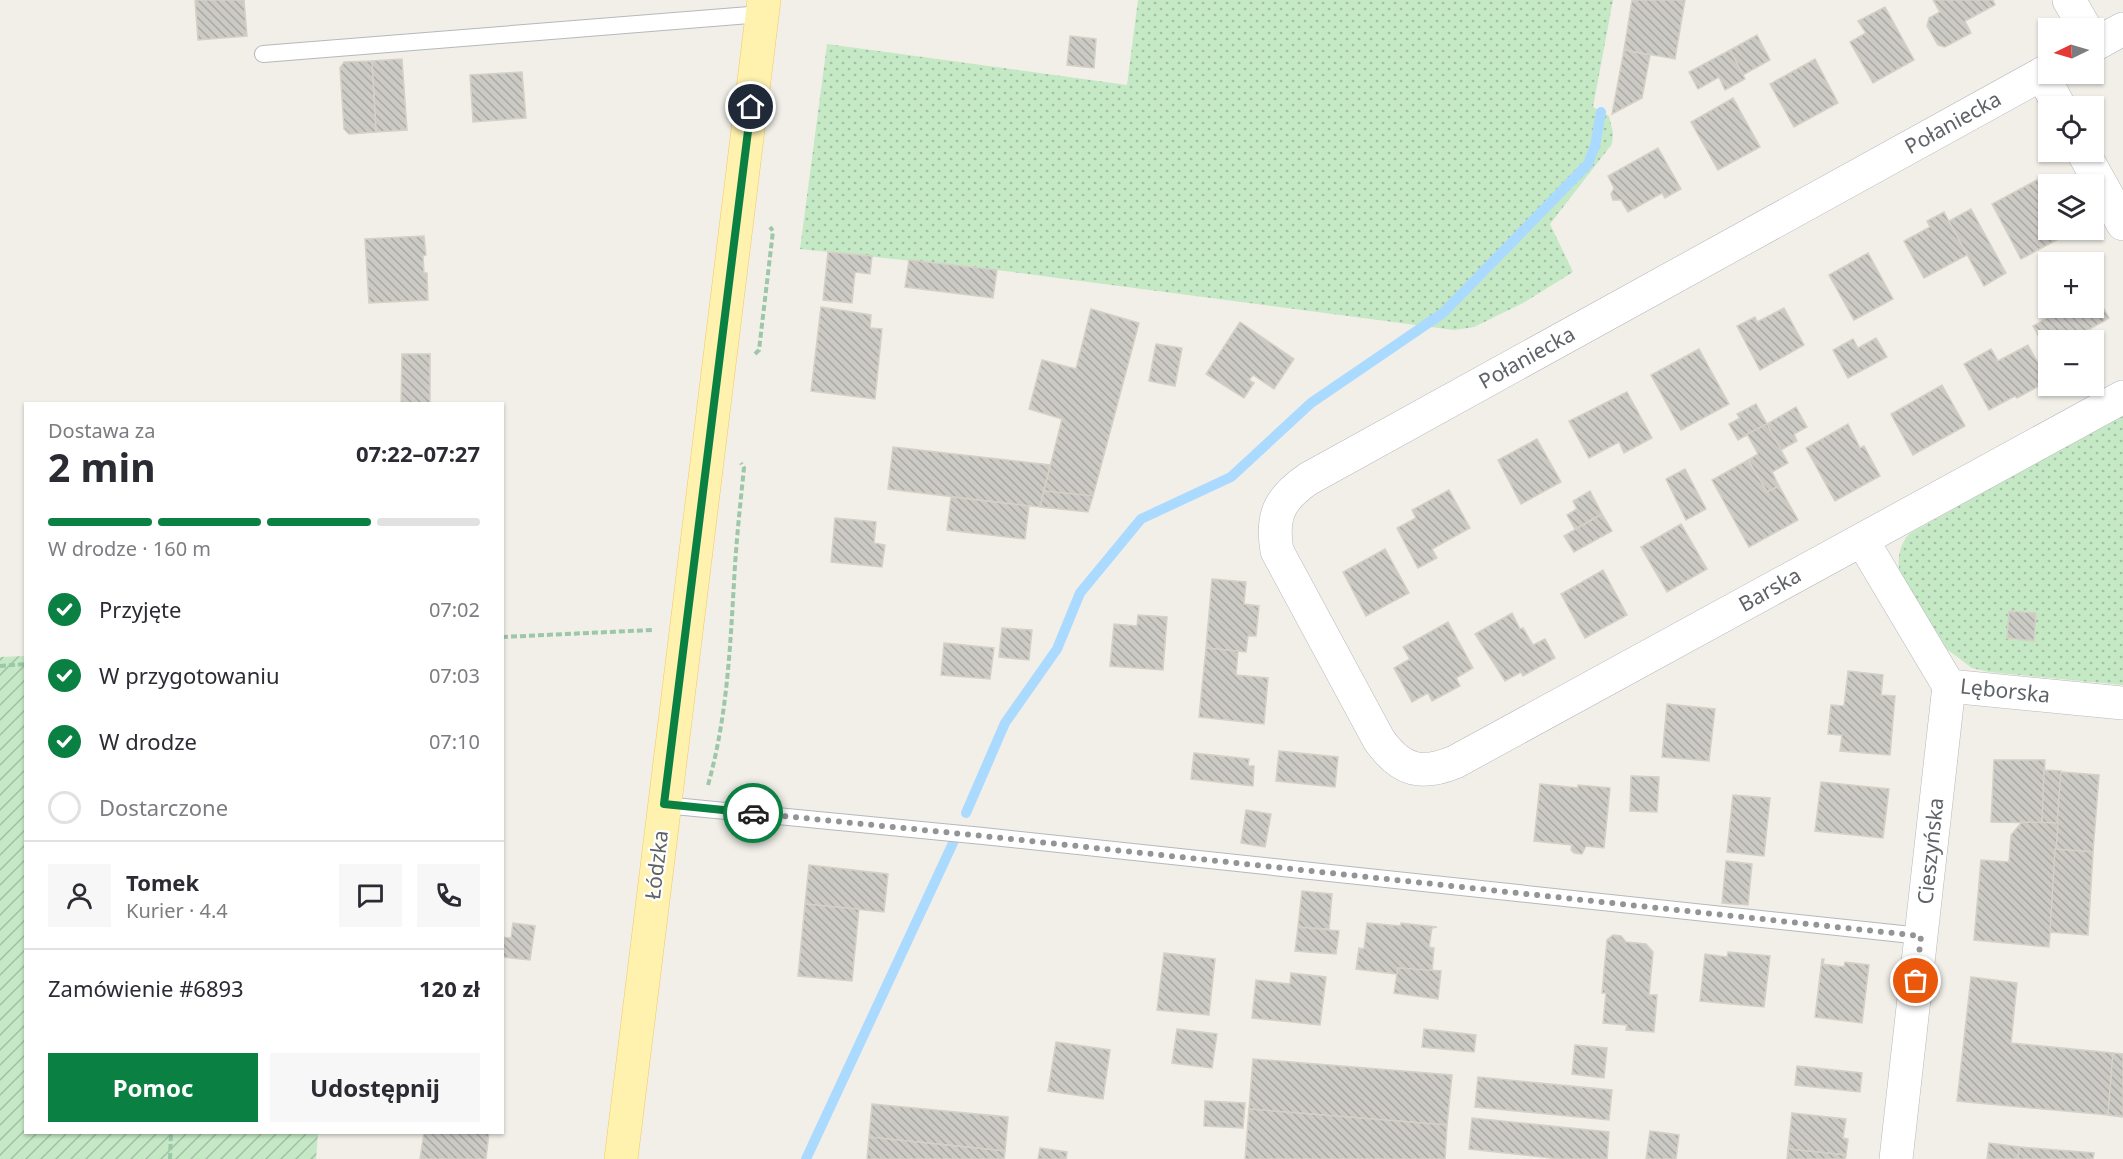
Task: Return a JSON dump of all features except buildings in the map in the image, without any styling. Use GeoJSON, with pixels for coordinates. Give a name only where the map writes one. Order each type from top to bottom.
{"type":"FeatureCollection","features":[{"type":"Feature","properties":{"kind":"main road","name":"Łódzka"},"geometry":{"type":"LineString","coordinates":[[621,1159],[763,7]]}},
{"type":"Feature","properties":{"kind":"street"},"geometry":{"type":"LineString","coordinates":[[2069,0],[2079,18]]}},
{"type":"Feature","properties":{"kind":"street"},"geometry":{"type":"LineString","coordinates":[[2104,39],[2123,29]]}},
{"type":"Feature","properties":{"kind":"street","name":"Połaniecka"},"geometry":{"type":"LineString","coordinates":[[1413,769],[1400,763],[1388,753],[1379,740],[1277,551],[1274,534],[1275,518],[1282,502],[1294,489],[1318,473],[2038,76]]}},
{"type":"Feature","properties":{"kind":"street"},"geometry":{"type":"LineString","coordinates":[[2089,162],[2123,224]]}},
{"type":"Feature","properties":{"kind":"street","name":"Barska"},"geometry":{"type":"LineString","coordinates":[[1413,769],[1441,768],[1455,762],[2123,397]]}},
{"type":"Feature","properties":{"kind":"street","name":"Lęborska"},"geometry":{"type":"LineString","coordinates":[[1862,540],[1949,686],[2123,703]]}},
{"type":"Feature","properties":{"kind":"street","name":"Cieszyńska"},"geometry":{"type":"LineString","coordinates":[[1896,1159],[1949,686]]}},
{"type":"Feature","properties":{"kind":"lane"},"geometry":{"type":"LineString","coordinates":[[263,54],[763,7]]}},
{"type":"Feature","properties":{"kind":"lane"},"geometry":{"type":"LineString","coordinates":[[664,804],[1921,936]]}},
{"type":"Feature","properties":{"kind":"path"},"geometry":{"type":"LineString","coordinates":[[504,637],[686,629]]}},
{"type":"Feature","properties":{"kind":"path"},"geometry":{"type":"LineString","coordinates":[[0,666],[24,664]]}},
{"type":"Feature","properties":{"kind":"path"},"geometry":{"type":"LineString","coordinates":[[170,1159],[171,1134]]}},
{"type":"Feature","properties":{"kind":"green space"},"geometry":{"type":"Polygon","coordinates":[[[1138,0],[1613,0],[1593,107],[1609,116],[1613,133],[1612,144],[1550,224],[1573,272],[1523,303],[1474,327],[1454,330],[997,270],[800,249],[827,44],[1127,85],[1138,0]]]}},
{"type":"Feature","properties":{"kind":"green space"},"geometry":{"type":"Polygon","coordinates":[[[2123,414],[2123,685],[1989,672],[1972,668],[1944,647],[1900,574],[1900,552],[1903,543],[1909,534],[2123,414]]]}},
{"type":"Feature","properties":{"kind":"green space"},"geometry":{"type":"Polygon","coordinates":[[[24,656],[24,1134],[318,1134],[316,1159],[0,1159],[0,657],[24,656]]]}},
{"type":"Feature","properties":{"kind":"waterway"},"geometry":{"type":"LineString","coordinates":[[966,813],[1005,723],[1057,649],[1080,593],[1141,519],[1231,477],[1311,403],[1443,313],[1588,164],[1595,146],[1601,112]]}},
{"type":"Feature","properties":{"kind":"waterway"},"geometry":{"type":"LineString","coordinates":[[806,1159],[953,843]]}},
{"type":"Feature","properties":{"kind":"way so far"},"geometry":{"type":"LineString","coordinates":[[753,813],[1921,936],[1916,981]]}},
{"type":"Feature","properties":{"kind":"route"},"geometry":{"type":"LineString","coordinates":[[751,107],[664,804],[753,813]]}}]}
